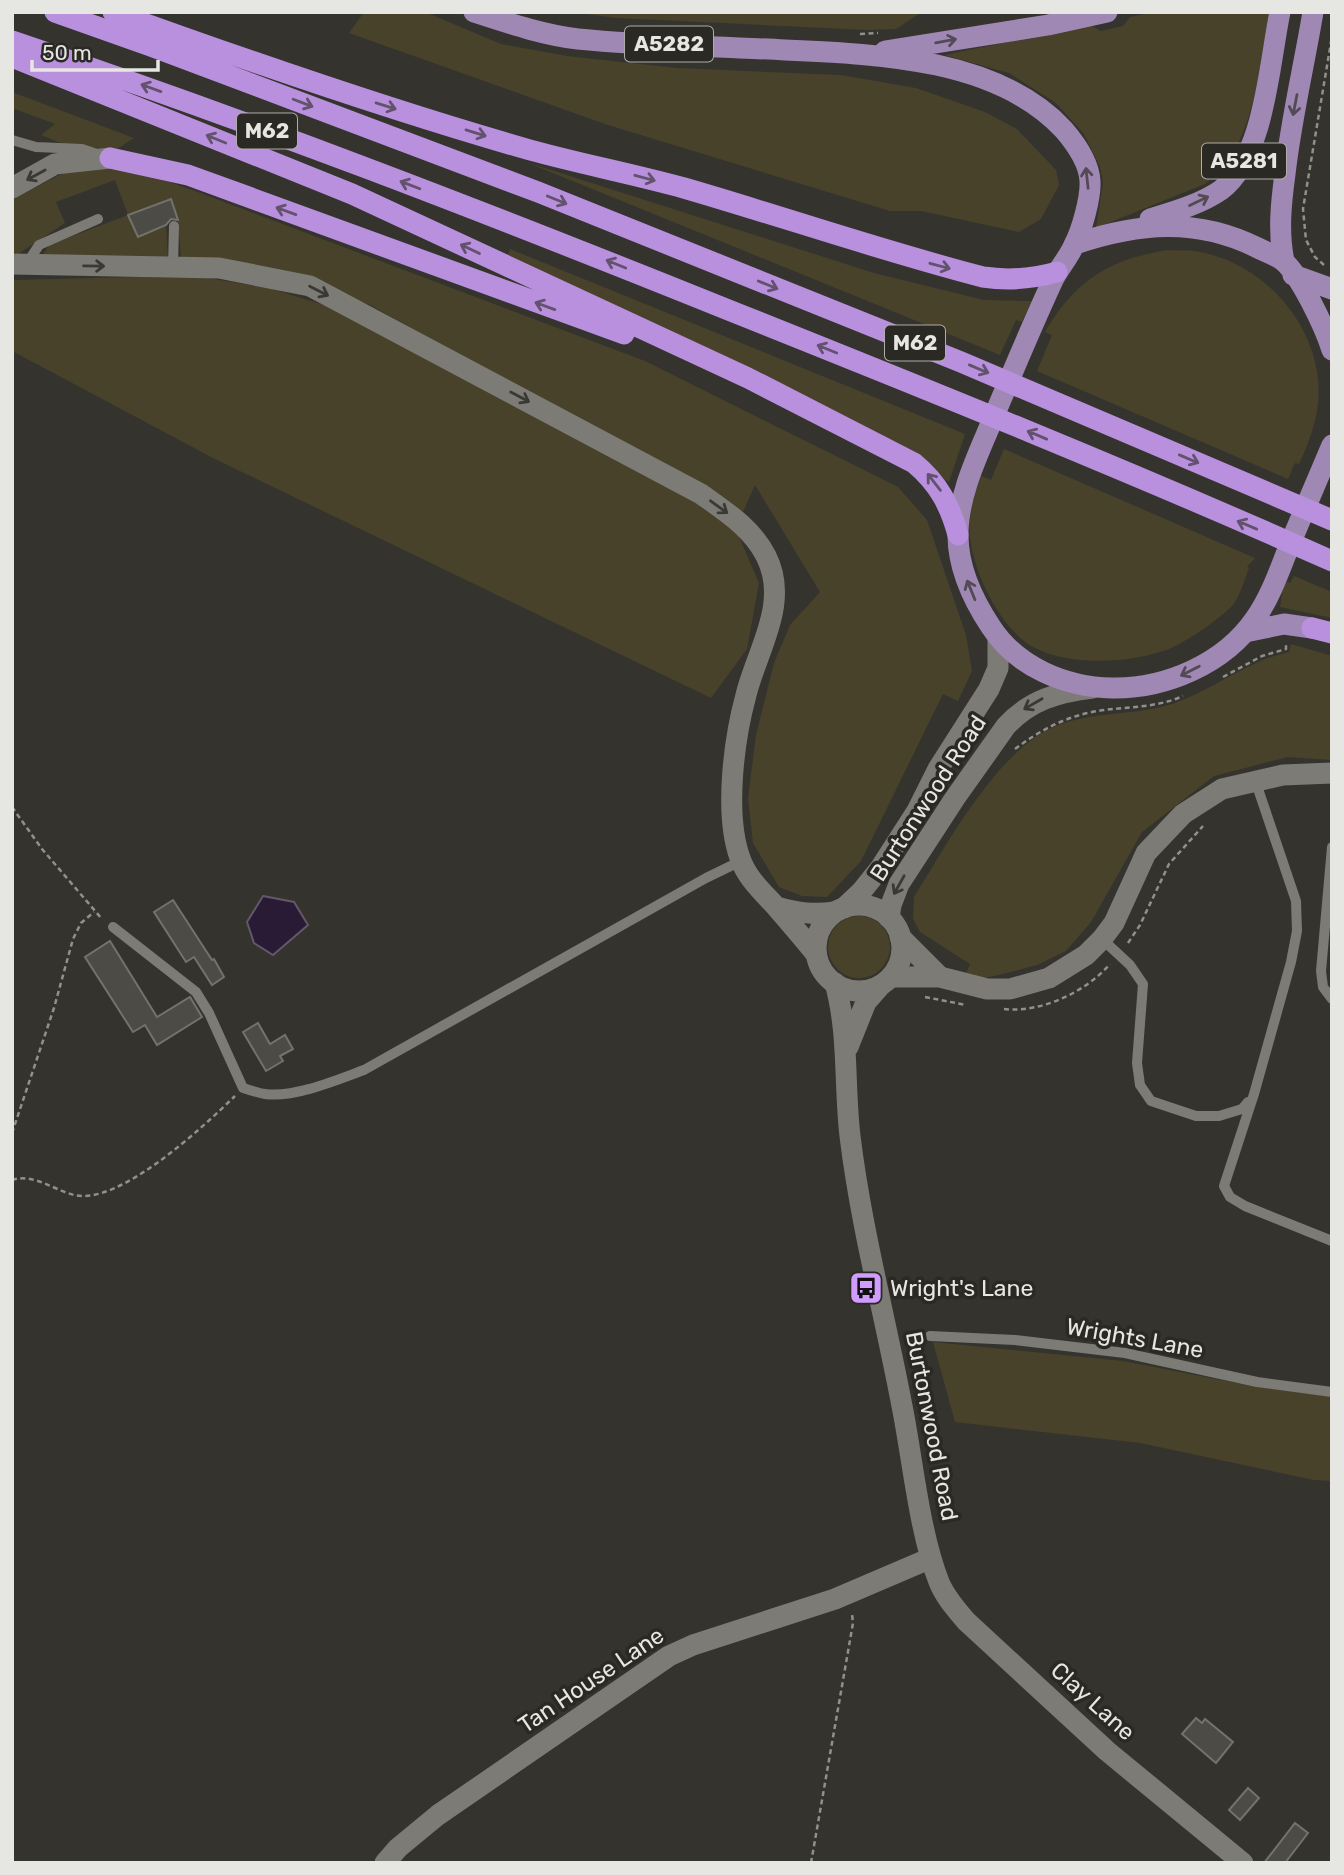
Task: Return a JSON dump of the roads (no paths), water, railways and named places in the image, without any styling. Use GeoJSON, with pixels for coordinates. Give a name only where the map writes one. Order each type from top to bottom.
{"type":"FeatureCollection","features":[{"type":"Feature","properties":{"kind":"highway","name":"M62"},"geometry":{"type":"LineString","coordinates":[[55,12],[164,50],[576,208],[961,362],[1332,520]]}},
{"type":"Feature","properties":{"kind":"highway"},"geometry":{"type":"LineString","coordinates":[[113,12],[387,106],[531,150],[684,188],[874,248],[1002,280],[1030,279],[1057,272]]}},
{"type":"Feature","properties":{"kind":"highway","name":"M62"},"geometry":{"type":"LineString","coordinates":[[12,41],[152,88],[534,231],[950,398],[1332,561]]}},
{"type":"Feature","properties":{"kind":"highway"},"geometry":{"type":"LineString","coordinates":[[12,57],[352,194],[748,377],[914,463],[926,472],[944,496],[952,512],[958,536]]}},
{"type":"Feature","properties":{"kind":"highway"},"geometry":{"type":"LineString","coordinates":[[110,158],[188,175],[748,377]]}},
{"type":"Feature","properties":{"kind":"main road","name":"A5282"},"geometry":{"type":"LineString","coordinates":[[474,12],[523,28],[576,39],[867,54],[933,65],[987,80],[1017,93],[1045,111],[1084,157],[1090,181],[1075,244]]}},
{"type":"Feature","properties":{"kind":"main road","name":"A5282"},"geometry":{"type":"LineString","coordinates":[[867,54],[1048,25],[1107,12]]}},
{"type":"Feature","properties":{"kind":"main road","name":"A5281"},"geometry":{"type":"LineString","coordinates":[[1075,244],[1178,211],[1220,191],[1236,175],[1249,153],[1261,113],[1280,12]]}},
{"type":"Feature","properties":{"kind":"main road"},"geometry":{"type":"LineString","coordinates":[[1290,12],[1299,20],[1309,38]]}},
{"type":"Feature","properties":{"kind":"main road","name":"A5281"},"geometry":{"type":"LineString","coordinates":[[1313,12],[1292,120],[1282,195],[1280,235],[1288,268],[1321,323],[1332,350]]}},
{"type":"Feature","properties":{"kind":"main road","name":"A5281"},"geometry":{"type":"LineString","coordinates":[[1112,232],[1161,226],[1207,229],[1238,239],[1288,268]]}},
{"type":"Feature","properties":{"kind":"main road"},"geometry":{"type":"LineString","coordinates":[[1075,244],[1057,272],[1032,326],[971,472],[962,503],[958,536],[966,580],[975,601],[998,638],[1025,664],[1051,675],[1099,688],[1140,687],[1179,677],[1213,657],[1245,632],[1263,606],[1332,445]]}},
{"type":"Feature","properties":{"kind":"main road"},"geometry":{"type":"LineString","coordinates":[[1288,268],[1332,289]]}},
{"type":"Feature","properties":{"kind":"main road"},"geometry":{"type":"LineString","coordinates":[[1245,632],[1284,624],[1322,630]]}},
{"type":"Feature","properties":{"kind":"street"},"geometry":{"type":"LineString","coordinates":[[12,188],[55,164],[110,158]]}},
{"type":"Feature","properties":{"kind":"street"},"geometry":{"type":"LineString","coordinates":[[19,264],[219,268],[310,286],[701,494],[743,524],[766,556],[774,593],[774,611],[745,698],[736,754],[733,817],[735,842],[749,876],[816,954]]}},
{"type":"Feature","properties":{"kind":"street","name":"Burtonwood Road"},"geometry":{"type":"LineString","coordinates":[[839,910],[861,892],[881,867],[917,811],[938,769],[989,690],[998,668],[998,638]]}},
{"type":"Feature","properties":{"kind":"street","name":"Burtonwood Road"},"geometry":{"type":"LineString","coordinates":[[890,918],[891,905],[899,884],[955,797],[1006,726],[1040,699],[1099,688]]}},
{"type":"Feature","properties":{"kind":"street"},"geometry":{"type":"LineString","coordinates":[[839,910],[820,930],[816,942],[820,966],[835,983],[858,991],[870,989],[886,981],[940,977],[987,989],[1010,989],[1030,985],[1065,970],[1102,939],[1114,923],[1146,853],[1183,814],[1222,789],[1283,775],[1332,772]]}},
{"type":"Feature","properties":{"kind":"street"},"geometry":{"type":"LineString","coordinates":[[777,907],[799,914],[814,915],[866,906],[878,910],[890,918],[901,937],[940,977]]}},
{"type":"Feature","properties":{"kind":"street"},"geometry":{"type":"LineString","coordinates":[[886,981],[901,958],[901,937]]}},
{"type":"Feature","properties":{"kind":"street","name":"Burtonwood Road"},"geometry":{"type":"LineString","coordinates":[[846,1054],[862,1011],[886,981]]}},
{"type":"Feature","properties":{"kind":"street","name":"Burtonwood Road"},"geometry":{"type":"LineString","coordinates":[[835,983],[846,1054],[850,1137],[867,1240],[931,1558]]}},
{"type":"Feature","properties":{"kind":"street","name":"Tan House Lane"},"geometry":{"type":"LineString","coordinates":[[385,1863],[398,1847],[438,1815],[669,1656],[693,1645],[849,1593],[931,1558]]}},
{"type":"Feature","properties":{"kind":"street","name":"Clay Lane"},"geometry":{"type":"LineString","coordinates":[[931,1558],[940,1585],[966,1621],[1107,1751],[1243,1863]]}},
{"type":"Feature","properties":{"kind":"lane"},"geometry":{"type":"LineString","coordinates":[[12,140],[36,147],[82,149],[110,158]]}},
{"type":"Feature","properties":{"kind":"lane"},"geometry":{"type":"LineString","coordinates":[[19,264],[39,245],[99,219]]}},
{"type":"Feature","properties":{"kind":"lane"},"geometry":{"type":"LineString","coordinates":[[173,267],[174,226]]}},
{"type":"Feature","properties":{"kind":"lane"},"geometry":{"type":"LineString","coordinates":[[1255,780],[1296,901],[1297,931],[1291,962],[1254,1094],[1224,1186],[1230,1197],[1245,1206],[1332,1241]]}},
{"type":"Feature","properties":{"kind":"lane"},"geometry":{"type":"LineString","coordinates":[[1332,847],[1321,971],[1323,986],[1332,999]]}},
{"type":"Feature","properties":{"kind":"lane"},"geometry":{"type":"LineString","coordinates":[[113,927],[196,992],[209,1013],[243,1088],[267,1094],[287,1093],[364,1070],[706,878],[741,861]]}},
{"type":"Feature","properties":{"kind":"lane"},"geometry":{"type":"LineString","coordinates":[[1102,939],[1130,965],[1143,984],[1137,1063],[1140,1085],[1152,1101],[1196,1116],[1219,1116],[1242,1109],[1254,1094]]}},
{"type":"Feature","properties":{"kind":"lane","name":"Wrights Lane"},"geometry":{"type":"LineString","coordinates":[[930,1336],[1015,1340],[1125,1353],[1257,1382],[1332,1392]]}},
{"type":"Feature","properties":{"kind":"place","name":"Wright's Lane"},"geometry":{"type":"Point","coordinates":[866,1288]}}]}
